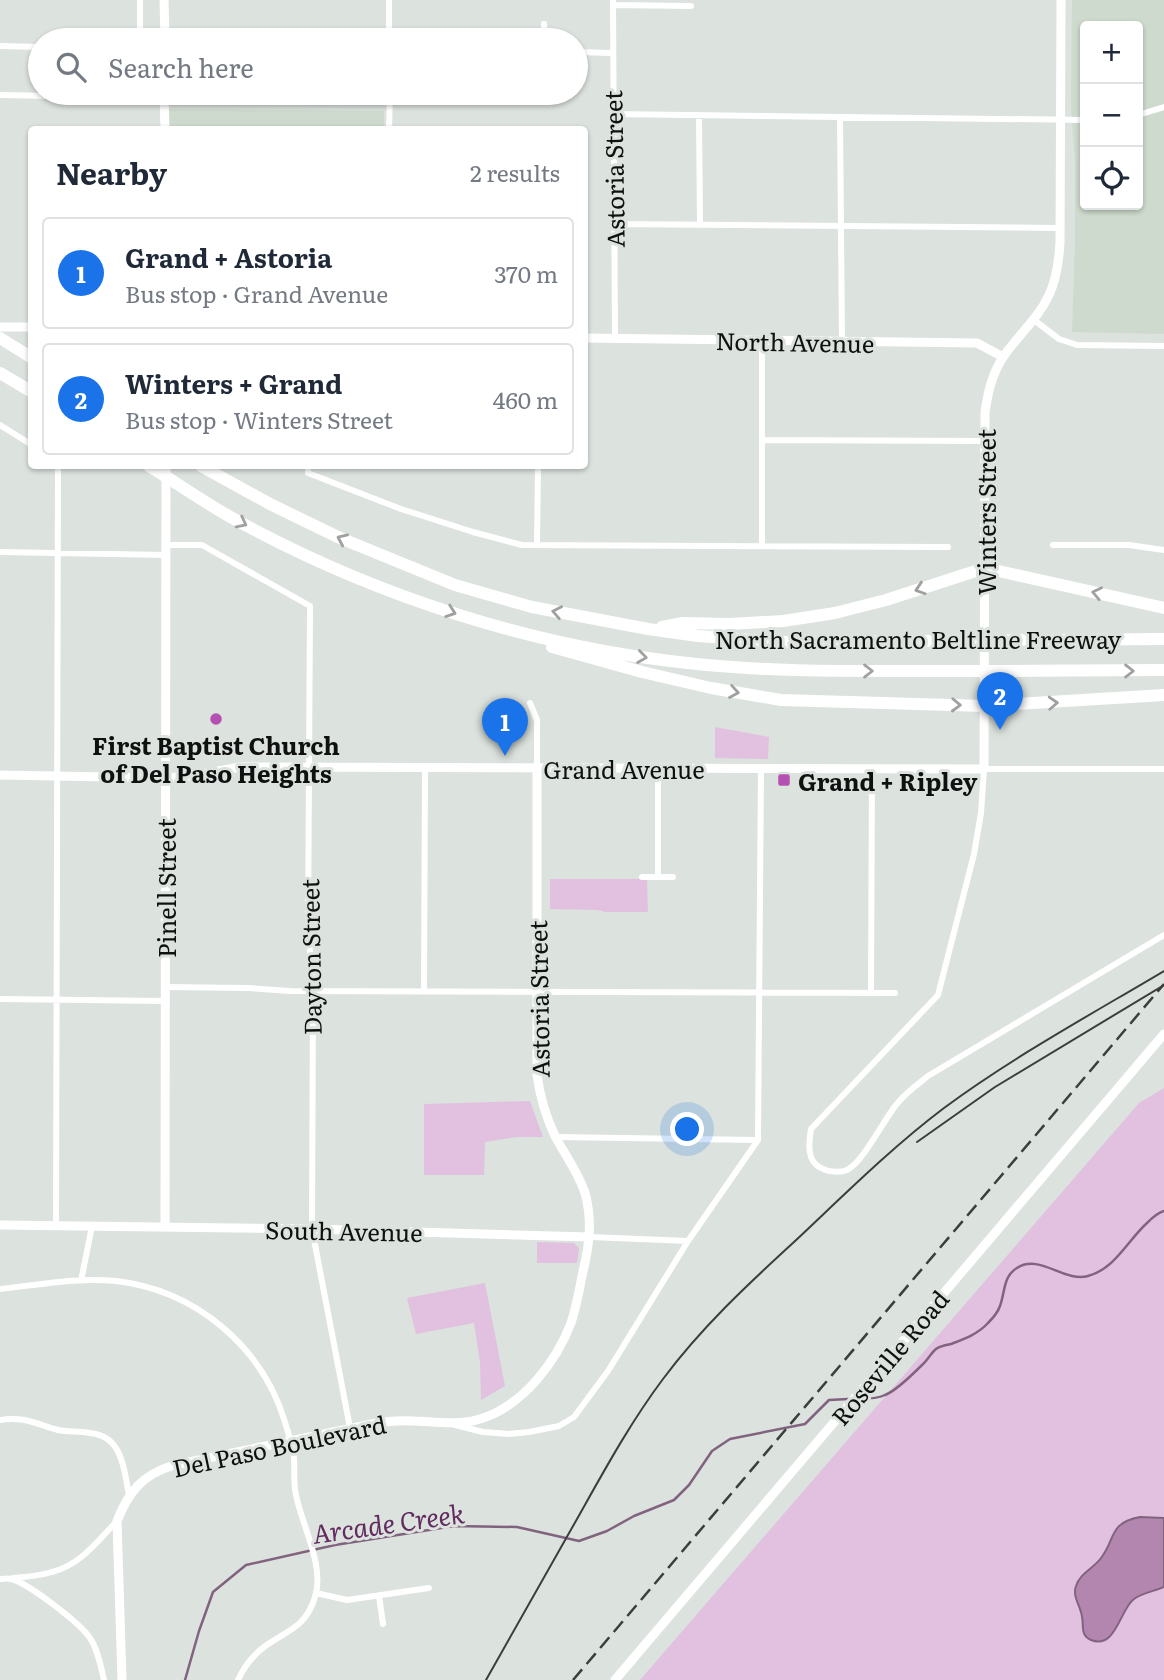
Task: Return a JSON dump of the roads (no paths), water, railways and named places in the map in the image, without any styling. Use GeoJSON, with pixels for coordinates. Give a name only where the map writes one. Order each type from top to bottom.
{"type":"FeatureCollection","features":[{"type":"Feature","properties":{"kind":"highway"},"geometry":{"type":"LineString","coordinates":[[0,338],[28,356]]}},
{"type":"Feature","properties":{"kind":"highway"},"geometry":{"type":"LineString","coordinates":[[0,373],[28,390]]}},
{"type":"Feature","properties":{"kind":"highway","name":"North Sacramento Beltline Freeway"},"geometry":{"type":"LineString","coordinates":[[154,469],[233,518],[313,558],[395,593],[480,621],[615,653],[777,671],[1164,670]]}},
{"type":"Feature","properties":{"kind":"highway","name":"North Sacramento Beltline Freeway"},"geometry":{"type":"LineString","coordinates":[[206,469],[340,538],[455,585],[532,607],[648,629],[783,642],[1164,639]]}},
{"type":"Feature","properties":{"kind":"highway"},"geometry":{"type":"LineString","coordinates":[[648,629],[683,623],[783,621],[835,613],[886,600],[985,568],[1164,608]]}},
{"type":"Feature","properties":{"kind":"highway"},"geometry":{"type":"LineString","coordinates":[[480,621],[524,639],[642,672],[770,698],[985,706],[1164,695]]}},
{"type":"Feature","properties":{"kind":"street"},"geometry":{"type":"LineString","coordinates":[[139,28],[140,0]]}},
{"type":"Feature","properties":{"kind":"street"},"geometry":{"type":"LineString","coordinates":[[164,0],[165,28]]}},
{"type":"Feature","properties":{"kind":"street"},"geometry":{"type":"LineString","coordinates":[[389,0],[389,28]]}},
{"type":"Feature","properties":{"kind":"street","name":"Winters Street"},"geometry":{"type":"LineString","coordinates":[[1061,0],[1059,257],[1049,295],[1034,320],[1003,357],[991,382],[985,412],[985,769],[974,854],[938,995],[811,1129],[808,1146],[812,1160],[818,1167],[832,1172],[846,1170],[870,1145],[898,1102],[913,1087],[1164,935]]}},
{"type":"Feature","properties":{"kind":"street"},"geometry":{"type":"LineString","coordinates":[[612,3],[691,6]]}},
{"type":"Feature","properties":{"kind":"street","name":"Astoria Street"},"geometry":{"type":"LineString","coordinates":[[612,3],[615,338]]}},
{"type":"Feature","properties":{"kind":"street"},"geometry":{"type":"LineString","coordinates":[[544,24],[544,28]]}},
{"type":"Feature","properties":{"kind":"street"},"geometry":{"type":"LineString","coordinates":[[0,46],[28,47]]}},
{"type":"Feature","properties":{"kind":"street"},"geometry":{"type":"LineString","coordinates":[[588,52],[612,53]]}},
{"type":"Feature","properties":{"kind":"street"},"geometry":{"type":"LineString","coordinates":[[0,95],[28,95]]}},
{"type":"Feature","properties":{"kind":"street"},"geometry":{"type":"LineString","coordinates":[[164,105],[164,126]]}},
{"type":"Feature","properties":{"kind":"street"},"geometry":{"type":"LineString","coordinates":[[389,126],[390,105]]}},
{"type":"Feature","properties":{"kind":"street"},"geometry":{"type":"LineString","coordinates":[[1143,113],[1164,107]]}},
{"type":"Feature","properties":{"kind":"street"},"geometry":{"type":"LineString","coordinates":[[612,114],[1080,120]]}},
{"type":"Feature","properties":{"kind":"street"},"geometry":{"type":"LineString","coordinates":[[699,116],[700,225]]}},
{"type":"Feature","properties":{"kind":"street"},"geometry":{"type":"LineString","coordinates":[[840,118],[842,341]]}},
{"type":"Feature","properties":{"kind":"street"},"geometry":{"type":"LineString","coordinates":[[614,224],[1060,228]]}},
{"type":"Feature","properties":{"kind":"street"},"geometry":{"type":"LineString","coordinates":[[1034,320],[1059,339],[1077,345],[1164,346]]}},
{"type":"Feature","properties":{"kind":"street"},"geometry":{"type":"LineString","coordinates":[[0,327],[28,327]]}},
{"type":"Feature","properties":{"kind":"street","name":"North Avenue"},"geometry":{"type":"LineString","coordinates":[[588,338],[977,343],[1003,357]]}},
{"type":"Feature","properties":{"kind":"street"},"geometry":{"type":"LineString","coordinates":[[762,340],[762,545]]}},
{"type":"Feature","properties":{"kind":"street"},"geometry":{"type":"LineString","coordinates":[[0,425],[28,442]]}},
{"type":"Feature","properties":{"kind":"street"},"geometry":{"type":"LineString","coordinates":[[762,440],[985,441]]}},
{"type":"Feature","properties":{"kind":"street"},"geometry":{"type":"LineString","coordinates":[[56,1225],[58,469]]}},
{"type":"Feature","properties":{"kind":"street","name":"Pinell Street"},"geometry":{"type":"LineString","coordinates":[[165,1227],[166,469]]}},
{"type":"Feature","properties":{"kind":"street"},"geometry":{"type":"LineString","coordinates":[[308,469],[390,505],[522,545],[948,547]]}},
{"type":"Feature","properties":{"kind":"street"},"geometry":{"type":"LineString","coordinates":[[537,545],[538,469]]}},
{"type":"Feature","properties":{"kind":"street","name":"Dayton Street"},"geometry":{"type":"LineString","coordinates":[[166,550],[202,545],[310,606],[308,932],[313,991],[312,1229],[349,1428]]}},
{"type":"Feature","properties":{"kind":"street"},"geometry":{"type":"LineString","coordinates":[[1053,545],[1129,545],[1164,550]]}},
{"type":"Feature","properties":{"kind":"street"},"geometry":{"type":"LineString","coordinates":[[0,552],[166,550]]}},
{"type":"Feature","properties":{"kind":"street","name":"Astoria Street"},"geometry":{"type":"LineString","coordinates":[[446,1423],[474,1421],[509,1405],[525,1392],[550,1363],[571,1323],[590,1245],[588,1206],[580,1180],[556,1137],[542,1104],[537,1075],[537,720],[530,703]]}},
{"type":"Feature","properties":{"kind":"street","name":"Grand Avenue"},"geometry":{"type":"LineString","coordinates":[[0,775],[165,778],[240,767],[1164,769]]}},
{"type":"Feature","properties":{"kind":"street"},"geometry":{"type":"LineString","coordinates":[[424,991],[425,768]]}},
{"type":"Feature","properties":{"kind":"street"},"geometry":{"type":"LineString","coordinates":[[658,768],[658,877]]}},
{"type":"Feature","properties":{"kind":"street"},"geometry":{"type":"LineString","coordinates":[[688,1241],[758,1140],[761,768]]}},
{"type":"Feature","properties":{"kind":"street"},"geometry":{"type":"LineString","coordinates":[[871,993],[872,768]]}},
{"type":"Feature","properties":{"kind":"street"},"geometry":{"type":"LineString","coordinates":[[642,877],[673,877]]}},
{"type":"Feature","properties":{"kind":"street"},"geometry":{"type":"LineString","coordinates":[[165,987],[313,991],[895,993]]}},
{"type":"Feature","properties":{"kind":"street"},"geometry":{"type":"LineString","coordinates":[[0,999],[165,1001]]}},
{"type":"Feature","properties":{"kind":"street","name":"Roseville Road"},"geometry":{"type":"LineString","coordinates":[[615,1680],[1164,1034]]}},
{"type":"Feature","properties":{"kind":"street"},"geometry":{"type":"LineString","coordinates":[[556,1137],[758,1140]]}},
{"type":"Feature","properties":{"kind":"street","name":"South Avenue"},"geometry":{"type":"LineString","coordinates":[[0,1224],[312,1229],[688,1241]]}},
{"type":"Feature","properties":{"kind":"street"},"geometry":{"type":"LineString","coordinates":[[82,1281],[92,1226]]}},
{"type":"Feature","properties":{"kind":"street","name":"Del Paso Boulevard"},"geometry":{"type":"LineString","coordinates":[[122,1680],[117,1521],[129,1495],[147,1478],[174,1465],[391,1421],[446,1423],[483,1432],[509,1434],[559,1426],[569,1421],[608,1371],[688,1241]]}},
{"type":"Feature","properties":{"kind":"street"},"geometry":{"type":"LineString","coordinates":[[0,1289],[82,1281],[116,1281],[149,1288],[188,1303],[222,1326],[244,1348],[263,1373],[279,1403],[290,1441],[294,1457],[295,1492],[317,1565],[318,1577],[310,1610],[286,1635],[254,1656],[238,1680]]}},
{"type":"Feature","properties":{"kind":"street"},"geometry":{"type":"LineString","coordinates":[[0,1420],[27,1419],[61,1431],[91,1433],[106,1438],[118,1449],[129,1495]]}},
{"type":"Feature","properties":{"kind":"street"},"geometry":{"type":"LineString","coordinates":[[0,1578],[12,1579],[52,1572],[74,1563],[117,1521]]}},
{"type":"Feature","properties":{"kind":"street"},"geometry":{"type":"LineString","coordinates":[[12,1579],[61,1610],[90,1638],[104,1680]]}},
{"type":"Feature","properties":{"kind":"street"},"geometry":{"type":"LineString","coordinates":[[316,1593],[347,1600],[429,1588]]}},
{"type":"Feature","properties":{"kind":"street"},"geometry":{"type":"LineString","coordinates":[[379,1596],[383,1624]]}},
{"type":"Feature","properties":{"kind":"waterway","name":"Arcade Creek"},"geometry":{"type":"LineString","coordinates":[[858,1399],[875,1398],[889,1393],[936,1349],[966,1338],[984,1327],[998,1311],[1012,1271],[1025,1264],[1034,1264],[1070,1276],[1088,1276],[1114,1261],[1140,1230],[1164,1211]]}},
{"type":"Feature","properties":{"kind":"waterway","name":"Arcade Creek"},"geometry":{"type":"LineString","coordinates":[[185,1680],[213,1592],[246,1565],[335,1545],[454,1526],[517,1527],[579,1541],[674,1500],[689,1485],[712,1451],[730,1439],[805,1424],[829,1400],[848,1399]]}},
{"type":"Feature","properties":{"kind":"tram line"},"geometry":{"type":"LineString","coordinates":[[486,1680],[628,1430],[663,1379],[709,1325],[759,1274],[868,1173],[944,1108],[1024,1054],[1164,971]]}},
{"type":"Feature","properties":{"kind":"tram line"},"geometry":{"type":"LineString","coordinates":[[917,1142],[995,1087],[1164,985]]}},
{"type":"Feature","properties":{"kind":"railway"},"geometry":{"type":"LineString","coordinates":[[573,1680],[1164,984]]}},
{"type":"Feature","properties":{"kind":"place","name":"First Baptist Church of Del Paso Heights"},"geometry":{"type":"Point","coordinates":[216,719]}},
{"type":"Feature","properties":{"kind":"place","name":"Winters + Grand"},"geometry":{"type":"Point","coordinates":[1000,730]}},
{"type":"Feature","properties":{"kind":"place","name":"Grand + Astoria"},"geometry":{"type":"Point","coordinates":[505,756]}},
{"type":"Feature","properties":{"kind":"place","name":"Grand + Ripley"},"geometry":{"type":"Point","coordinates":[784,780]}}]}
